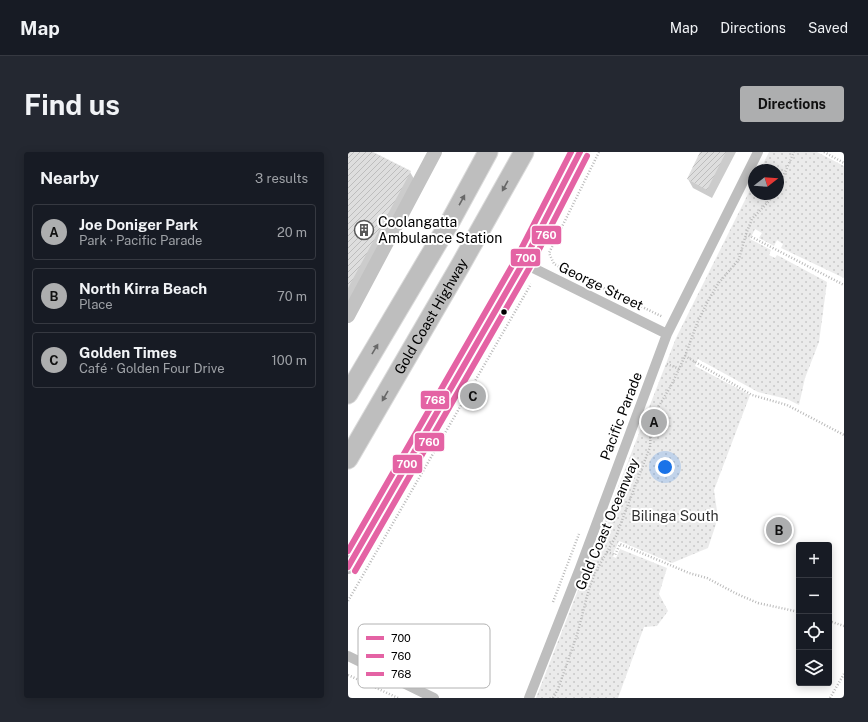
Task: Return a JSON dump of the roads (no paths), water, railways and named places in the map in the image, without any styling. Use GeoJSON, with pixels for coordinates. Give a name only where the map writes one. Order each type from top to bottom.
{"type":"FeatureCollection","features":[{"type":"Feature","properties":{"kind":"highway"},"geometry":{"type":"LineString","coordinates":[[348,394],[451,220],[488,152]]}},
{"type":"Feature","properties":{"kind":"highway","name":"Gold Coast Highway"},"geometry":{"type":"LineString","coordinates":[[348,459],[524,152]]}},
{"type":"Feature","properties":{"kind":"street"},"geometry":{"type":"LineString","coordinates":[[348,316],[435,152]]}},
{"type":"Feature","properties":{"kind":"street"},"geometry":{"type":"LineString","coordinates":[[348,567],[523,263],[580,152]]}},
{"type":"Feature","properties":{"kind":"street","name":"Pacific Parade"},"geometry":{"type":"LineString","coordinates":[[529,698],[580,568],[667,334],[758,152]]}},
{"type":"Feature","properties":{"kind":"street","name":"George Street"},"geometry":{"type":"LineString","coordinates":[[523,263],[667,334]]}},
{"type":"Feature","properties":{"kind":"street"},"geometry":{"type":"LineString","coordinates":[[348,656],[358,661]]}},
{"type":"Feature","properties":{"kind":"street"},"geometry":{"type":"LineString","coordinates":[[414,688],[434,698]]}},
{"type":"Feature","properties":{"kind":"place","name":"Coolangatta Ambulance Station"},"geometry":{"type":"Point","coordinates":[364,230]}},
{"type":"Feature","properties":{"kind":"place","name":"Golden Times"},"geometry":{"type":"Point","coordinates":[473,396]}},
{"type":"Feature","properties":{"kind":"place","name":"Joe Doniger Park"},"geometry":{"type":"Point","coordinates":[654,422]}},
{"type":"Feature","properties":{"kind":"place","name":"North Kirra Beach"},"geometry":{"type":"Point","coordinates":[779,530]}},
{"type":"Feature","properties":{"kind":"park label","name":"Bilinga South"},"geometry":{"type":"Point","coordinates":[675,516]}}]}
